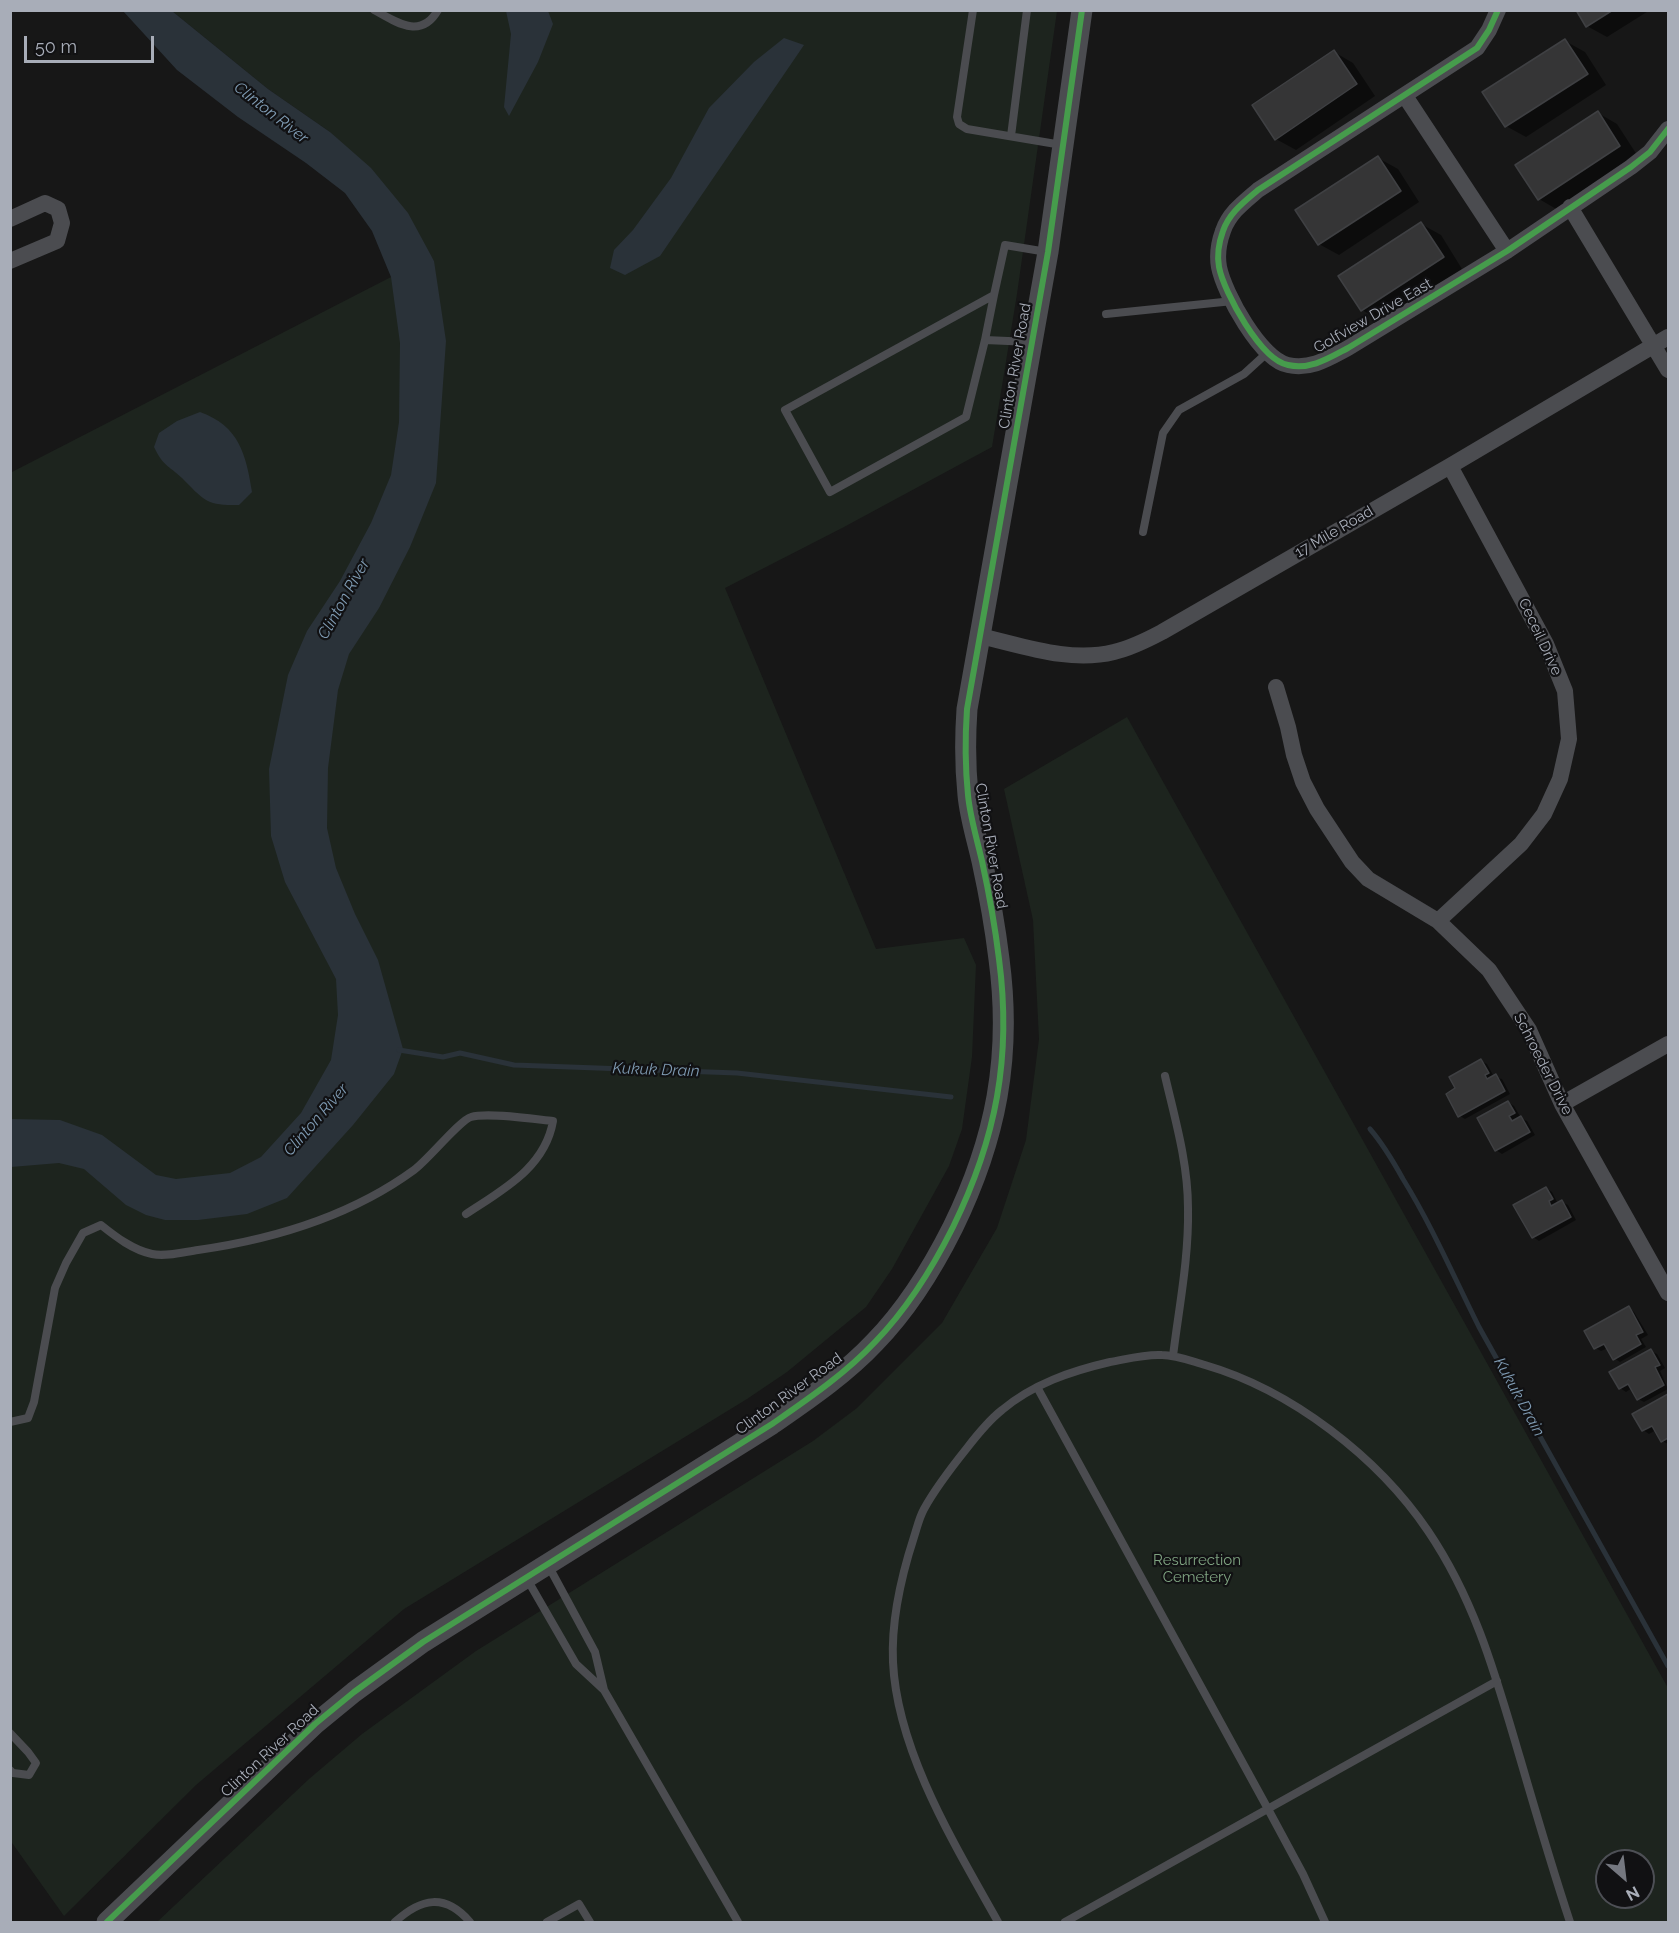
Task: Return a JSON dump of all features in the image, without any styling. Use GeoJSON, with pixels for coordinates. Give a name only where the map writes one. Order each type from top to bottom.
{"type":"FeatureCollection","features":[{"type":"Feature","properties":{"kind":"street","name":"Clinton River Road"},"geometry":{"type":"LineString","coordinates":[[107,1923],[315,1724],[354,1692],[417,1646],[772,1424],[850,1366],[891,1324],[939,1258],[979,1168],[993,1125],[1003,1051],[1004,1014],[999,960],[968,796],[964,750],[967,709],[1048,252],[1082,10]]}},
{"type":"Feature","properties":{"kind":"street","name":"Golfview Drive East"},"geometry":{"type":"LineString","coordinates":[[1498,10],[1477,48],[1258,190],[1235,210],[1223,231],[1218,255],[1222,279],[1257,342],[1278,362],[1291,366],[1303,366],[1321,362],[1348,348],[1506,250],[1570,207],[1650,152],[1668,129]]}},
{"type":"Feature","properties":{"kind":"street"},"geometry":{"type":"LineString","coordinates":[[1405,96],[1506,250]]}},
{"type":"Feature","properties":{"kind":"street"},"geometry":{"type":"LineString","coordinates":[[10,219],[45,203],[58,209],[62,223],[57,241],[10,261]]}},
{"type":"Feature","properties":{"kind":"street"},"geometry":{"type":"LineString","coordinates":[[1570,207],[1662,342],[1668,370]]}},
{"type":"Feature","properties":{"kind":"street","name":"17 Mile Road"},"geometry":{"type":"LineString","coordinates":[[980,636],[1074,656],[1128,648],[1162,632],[1662,342]]}},
{"type":"Feature","properties":{"kind":"street","name":"Ceceil Drive"},"geometry":{"type":"LineString","coordinates":[[1438,921],[1521,844],[1544,814],[1560,779],[1569,739],[1565,691],[1546,644],[1450,466]]}},
{"type":"Feature","properties":{"kind":"street","name":"Schroeder Drive"},"geometry":{"type":"LineString","coordinates":[[1276,687],[1303,782],[1317,809],[1352,862],[1368,879],[1438,921],[1489,970],[1529,1030],[1562,1104],[1668,1293]]}},
{"type":"Feature","properties":{"kind":"street"},"geometry":{"type":"LineString","coordinates":[[1562,1104],[1668,1044]]}},
{"type":"Feature","properties":{"kind":"lane"},"geometry":{"type":"LineString","coordinates":[[374,10],[403,25],[412,27],[430,21],[438,10]]}},
{"type":"Feature","properties":{"kind":"lane"},"geometry":{"type":"LineString","coordinates":[[973,10],[957,117],[959,124],[967,129],[1062,145]]}},
{"type":"Feature","properties":{"kind":"lane"},"geometry":{"type":"LineString","coordinates":[[1011,136],[1027,10]]}},
{"type":"Feature","properties":{"kind":"lane"},"geometry":{"type":"LineString","coordinates":[[994,295],[784,410],[830,492],[966,417],[985,340],[1005,245],[1048,252]]}},
{"type":"Feature","properties":{"kind":"lane"},"geometry":{"type":"LineString","coordinates":[[1106,314],[1233,301]]}},
{"type":"Feature","properties":{"kind":"lane"},"geometry":{"type":"LineString","coordinates":[[985,340],[1031,342]]}},
{"type":"Feature","properties":{"kind":"lane"},"geometry":{"type":"LineString","coordinates":[[1143,532],[1163,433],[1179,410],[1244,374],[1267,353]]}},
{"type":"Feature","properties":{"kind":"lane"},"geometry":{"type":"LineString","coordinates":[[1165,1076],[1184,1163],[1188,1207],[1187,1248],[1173,1356]]}},
{"type":"Feature","properties":{"kind":"lane"},"geometry":{"type":"LineString","coordinates":[[10,1422],[28,1418],[34,1402],[56,1288],[66,1263],[83,1233],[101,1225],[139,1250],[155,1254],[240,1243],[289,1231],[365,1201],[417,1168],[469,1117],[553,1121],[551,1134],[527,1171],[508,1188],[466,1214]]}},
{"type":"Feature","properties":{"kind":"lane"},"geometry":{"type":"LineString","coordinates":[[998,1923],[948,1832],[921,1773],[902,1716],[893,1662],[895,1610],[906,1560],[922,1512],[948,1471],[1001,1410],[1057,1377],[1098,1365],[1161,1354],[1229,1372],[1268,1389],[1311,1414],[1351,1447],[1392,1486],[1427,1529],[1456,1578],[1480,1628],[1570,1923]]}},
{"type":"Feature","properties":{"kind":"lane"},"geometry":{"type":"LineString","coordinates":[[1037,1387],[1303,1874],[1325,1923]]}},
{"type":"Feature","properties":{"kind":"lane"},"geometry":{"type":"LineString","coordinates":[[548,1565],[595,1652],[604,1690],[738,1923]]}},
{"type":"Feature","properties":{"kind":"lane"},"geometry":{"type":"LineString","coordinates":[[527,1578],[576,1664],[604,1690]]}},
{"type":"Feature","properties":{"kind":"lane"},"geometry":{"type":"LineString","coordinates":[[1065,1923],[1497,1681]]}},
{"type":"Feature","properties":{"kind":"lane"},"geometry":{"type":"LineString","coordinates":[[10,1733],[36,1763],[29,1775],[13,1773],[10,1770]]}},
{"type":"Feature","properties":{"kind":"lane"},"geometry":{"type":"LineString","coordinates":[[395,1923],[407,1912],[427,1902],[449,1905],[470,1923]]}},
{"type":"Feature","properties":{"kind":"lane"},"geometry":{"type":"LineString","coordinates":[[547,1923],[579,1904],[590,1923]]}},
{"type":"Feature","properties":{"kind":"green space"},"geometry":{"type":"Polygon","coordinates":[[[172,11],[1057,11],[1017,294],[992,447],[725,588],[876,949],[964,938],[976,965],[972,1057],[962,1129],[949,1166],[892,1269],[866,1307],[787,1372],[747,1399],[404,1609],[196,1785],[64,1916],[10,1840],[10,473],[391,277],[434,261],[330,132],[268,89],[172,11]]]}},
{"type":"Feature","properties":{"kind":"green space","name":"Resurrection Cemetery"},"geometry":{"type":"Polygon","coordinates":[[[1127,717],[1668,1688],[1668,1922],[157,1922],[309,1779],[362,1734],[476,1651],[813,1441],[857,1408],[942,1323],[997,1228],[1026,1140],[1039,1039],[1033,920],[1004,789],[1127,717]]]}},
{"type":"Feature","properties":{"kind":"water","name":"Clinton River"},"geometry":{"type":"Polygon","coordinates":[[[123,11],[172,11],[268,89],[330,132],[371,168],[408,213],[434,261],[446,341],[436,483],[410,547],[379,608],[349,654],[338,690],[328,768],[327,828],[336,868],[355,914],[378,960],[403,1049],[394,1074],[353,1125],[287,1198],[247,1214],[198,1220],[165,1220],[146,1215],[126,1205],[84,1169],[59,1163],[11,1167],[11,1119],[60,1120],[102,1135],[156,1175],[176,1179],[230,1173],[261,1157],[301,1113],[331,1060],[338,1015],[336,979],[285,882],[271,836],[269,769],[288,675],[307,631],[340,581],[371,523],[391,475],[399,422],[400,343],[391,277],[372,231],[345,193],[306,163],[238,117],[177,70],[123,11]]]}},
{"type":"Feature","properties":{"kind":"water"},"geometry":{"type":"Polygon","coordinates":[[[506,11],[548,11],[553,24],[538,62],[509,116],[504,107],[511,34],[506,11]]]}},
{"type":"Feature","properties":{"kind":"water"},"geometry":{"type":"Polygon","coordinates":[[[784,38],[804,45],[660,256],[625,275],[610,268],[614,250],[633,230],[671,178],[709,108],[754,62],[784,38]]]}},
{"type":"Feature","properties":{"kind":"water"},"geometry":{"type":"Polygon","coordinates":[[[200,412],[224,425],[232,433],[243,454],[252,492],[239,505],[212,503],[206,500],[163,462],[154,447],[159,433],[177,421],[200,412]]]}},
{"type":"Feature","properties":{"kind":"building"},"geometry":{"type":"Polygon","coordinates":[[[1576,10],[1613,10],[1586,27],[1576,10]]]}},
{"type":"Feature","properties":{"kind":"building"},"geometry":{"type":"Polygon","coordinates":[[[1565,39],[1588,74],[1505,127],[1482,92],[1565,39]]]}},
{"type":"Feature","properties":{"kind":"building"},"geometry":{"type":"Polygon","coordinates":[[[1334,50],[1357,84],[1275,140],[1252,105],[1334,50]]]}},
{"type":"Feature","properties":{"kind":"building"},"geometry":{"type":"Polygon","coordinates":[[[1598,111],[1620,146],[1538,200],[1515,165],[1598,111]]]}},
{"type":"Feature","properties":{"kind":"building"},"geometry":{"type":"Polygon","coordinates":[[[1378,156],[1401,191],[1318,245],[1295,210],[1378,156]]]}},
{"type":"Feature","properties":{"kind":"building"},"geometry":{"type":"Polygon","coordinates":[[[1421,222],[1444,257],[1361,311],[1338,276],[1421,222]]]}},
{"type":"Feature","properties":{"kind":"building"},"geometry":{"type":"Polygon","coordinates":[[[1481,1059],[1489,1073],[1485,1075],[1487,1079],[1496,1074],[1505,1091],[1458,1117],[1446,1094],[1455,1088],[1449,1077],[1481,1059]]]}},
{"type":"Feature","properties":{"kind":"building"},"geometry":{"type":"Polygon","coordinates":[[[1508,1101],[1515,1113],[1509,1116],[1512,1121],[1521,1116],[1530,1132],[1495,1151],[1477,1118],[1508,1101]]]}},
{"type":"Feature","properties":{"kind":"building"},"geometry":{"type":"Polygon","coordinates":[[[1546,1187],[1553,1199],[1549,1201],[1551,1206],[1562,1200],[1571,1217],[1532,1238],[1513,1205],[1546,1187]]]}},
{"type":"Feature","properties":{"kind":"building"},"geometry":{"type":"Polygon","coordinates":[[[1629,1306],[1643,1332],[1636,1335],[1641,1344],[1613,1360],[1604,1344],[1594,1349],[1584,1331],[1629,1306]]]}},
{"type":"Feature","properties":{"kind":"building"},"geometry":{"type":"Polygon","coordinates":[[[1651,1349],[1660,1365],[1655,1367],[1664,1385],[1637,1400],[1628,1384],[1619,1389],[1609,1372],[1651,1349]]]}},
{"type":"Feature","properties":{"kind":"building"},"geometry":{"type":"Polygon","coordinates":[[[1668,1394],[1668,1438],[1661,1442],[1652,1426],[1642,1431],[1632,1414],[1668,1394]]]}},
{"type":"Feature","properties":{"kind":"waterway","name":"Kukuk Drain"},"geometry":{"type":"LineString","coordinates":[[399,1050],[443,1057],[460,1053],[514,1065],[737,1073],[951,1097]]}},
{"type":"Feature","properties":{"kind":"waterway","name":"Kukuk Drain"},"geometry":{"type":"LineString","coordinates":[[1370,1129],[1388,1153],[1414,1197],[1479,1327],[1668,1666]]}},
{"type":"Feature","properties":{"kind":"cycle path"},"geometry":{"type":"LineString","coordinates":[[107,1922],[315,1724],[354,1692],[423,1642],[772,1424],[839,1375],[887,1329],[909,1302],[937,1258],[953,1227],[968,1194],[990,1129],[997,1097],[1003,1030],[1003,995],[996,934],[968,795],[967,709],[1048,252],[1082,10]]}},
{"type":"Feature","properties":{"kind":"cycle path"},"geometry":{"type":"LineString","coordinates":[[1498,10],[1477,48],[1258,190],[1237,208],[1229,219],[1220,240],[1218,263],[1222,278],[1245,324],[1277,360],[1288,365],[1304,366],[1320,362],[1348,348],[1507,251],[1631,167],[1650,152],[1668,129]]}}]}
